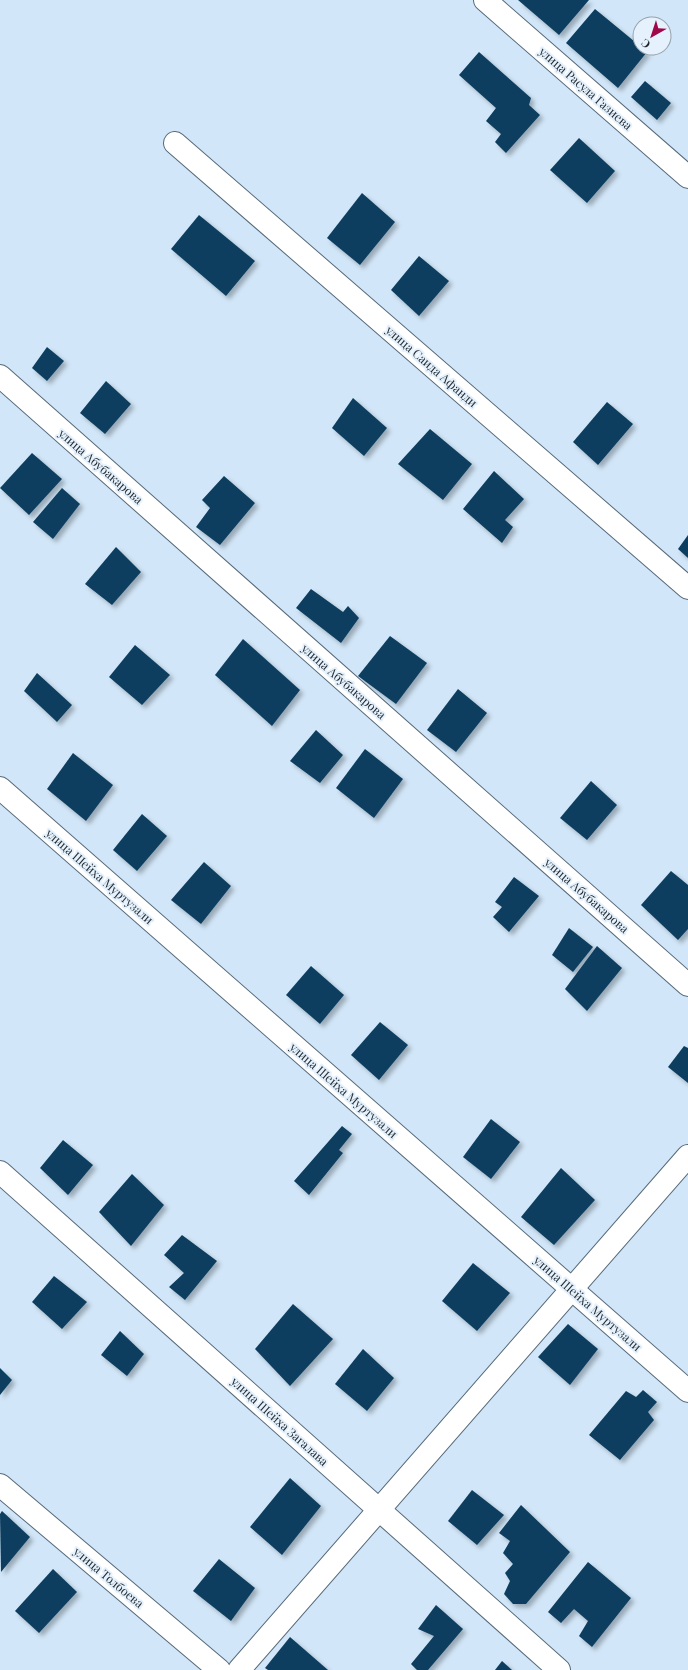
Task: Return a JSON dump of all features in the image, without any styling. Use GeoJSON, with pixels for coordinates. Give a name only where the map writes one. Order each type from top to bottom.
{"type":"FeatureCollection","features":[{"type":"Feature","properties":{"kind":"street","name":"улица Расула Газиева"},"geometry":{"type":"LineString","coordinates":[[484,0],[688,177]]}},
{"type":"Feature","properties":{"kind":"street","name":"улица Саида Афанди"},"geometry":{"type":"LineString","coordinates":[[176,143],[688,588]]}},
{"type":"Feature","properties":{"kind":"street","name":"улица Абубакарова"},"geometry":{"type":"LineString","coordinates":[[0,376],[688,985]]}},
{"type":"Feature","properties":{"kind":"street","name":"улица Шейха Муртузали"},"geometry":{"type":"LineString","coordinates":[[0,788],[688,1391]]}},
{"type":"Feature","properties":{"kind":"street"},"geometry":{"type":"LineString","coordinates":[[239,1670],[378,1509],[688,1156]]}},
{"type":"Feature","properties":{"kind":"street","name":"улица Шейха Загалава"},"geometry":{"type":"LineString","coordinates":[[0,1172],[559,1670]]}},
{"type":"Feature","properties":{"kind":"street","name":"улица Толбоева"},"geometry":{"type":"LineString","coordinates":[[0,1485],[219,1670]]}},
{"type":"Feature","properties":{"kind":"building"},"geometry":{"type":"Polygon","coordinates":[[[518,0],[589,0],[559,35],[518,0]]]}},
{"type":"Feature","properties":{"kind":"building"},"geometry":{"type":"Polygon","coordinates":[[[595,9],[632,39],[632,56],[644,56],[618,88],[566,43],[595,9]]]}},
{"type":"Feature","properties":{"kind":"building"},"geometry":{"type":"Polygon","coordinates":[[[479,52],[531,98],[529,105],[540,115],[506,153],[495,142],[501,134],[486,121],[496,108],[459,75],[479,52]]]}},
{"type":"Feature","properties":{"kind":"building"},"geometry":{"type":"Polygon","coordinates":[[[645,81],[671,103],[657,120],[631,97],[645,81]]]}},
{"type":"Feature","properties":{"kind":"building"},"geometry":{"type":"Polygon","coordinates":[[[579,138],[615,171],[587,203],[550,170],[579,138]]]}},
{"type":"Feature","properties":{"kind":"building"},"geometry":{"type":"Polygon","coordinates":[[[362,193],[395,222],[360,265],[327,238],[362,193]]]}},
{"type":"Feature","properties":{"kind":"building"},"geometry":{"type":"Polygon","coordinates":[[[199,215],[255,261],[226,296],[171,249],[199,215]]]}},
{"type":"Feature","properties":{"kind":"building"},"geometry":{"type":"Polygon","coordinates":[[[419,256],[449,281],[419,316],[391,290],[419,256]]]}},
{"type":"Feature","properties":{"kind":"building"},"geometry":{"type":"Polygon","coordinates":[[[47,347],[64,361],[47,381],[32,368],[47,347]]]}},
{"type":"Feature","properties":{"kind":"building"},"geometry":{"type":"Polygon","coordinates":[[[106,381],[131,404],[105,434],[80,413],[106,381]]]}},
{"type":"Feature","properties":{"kind":"building"},"geometry":{"type":"Polygon","coordinates":[[[353,398],[387,428],[364,456],[332,428],[353,398]]]}},
{"type":"Feature","properties":{"kind":"building"},"geometry":{"type":"Polygon","coordinates":[[[607,402],[633,424],[598,465],[573,442],[607,402]]]}},
{"type":"Feature","properties":{"kind":"building"},"geometry":{"type":"Polygon","coordinates":[[[430,429],[472,464],[443,500],[398,464],[430,429]]]}},
{"type":"Feature","properties":{"kind":"building"},"geometry":{"type":"Polygon","coordinates":[[[32,453],[62,479],[29,515],[0,488],[32,453]]]}},
{"type":"Feature","properties":{"kind":"building"},"geometry":{"type":"Polygon","coordinates":[[[494,471],[524,499],[505,520],[513,527],[502,543],[463,509],[494,471]]]}},
{"type":"Feature","properties":{"kind":"building"},"geometry":{"type":"Polygon","coordinates":[[[224,476],[255,503],[220,545],[196,527],[210,508],[202,500],[224,476]]]}},
{"type":"Feature","properties":{"kind":"building"},"geometry":{"type":"Polygon","coordinates":[[[62,488],[80,504],[53,539],[33,522],[62,488]]]}},
{"type":"Feature","properties":{"kind":"building"},"geometry":{"type":"Polygon","coordinates":[[[688,535],[688,558],[678,549],[688,535]]]}},
{"type":"Feature","properties":{"kind":"building"},"geometry":{"type":"Polygon","coordinates":[[[116,547],[141,572],[112,605],[85,584],[116,547]]]}},
{"type":"Feature","properties":{"kind":"building"},"geometry":{"type":"Polygon","coordinates":[[[311,589],[343,612],[348,606],[359,618],[341,643],[296,608],[311,589]]]}},
{"type":"Feature","properties":{"kind":"building"},"geometry":{"type":"Polygon","coordinates":[[[390,636],[427,663],[396,704],[358,676],[390,636]]]}},
{"type":"Feature","properties":{"kind":"building"},"geometry":{"type":"Polygon","coordinates":[[[243,639],[300,690],[272,726],[215,675],[243,639]]]}},
{"type":"Feature","properties":{"kind":"building"},"geometry":{"type":"Polygon","coordinates":[[[135,645],[170,675],[142,705],[109,677],[135,645]]]}},
{"type":"Feature","properties":{"kind":"building"},"geometry":{"type":"Polygon","coordinates":[[[37,673],[72,705],[57,722],[24,691],[37,673]]]}},
{"type":"Feature","properties":{"kind":"building"},"geometry":{"type":"Polygon","coordinates":[[[458,689],[487,713],[456,752],[427,730],[458,689]]]}},
{"type":"Feature","properties":{"kind":"building"},"geometry":{"type":"Polygon","coordinates":[[[316,730],[343,755],[320,783],[290,761],[316,730]]]}},
{"type":"Feature","properties":{"kind":"building"},"geometry":{"type":"Polygon","coordinates":[[[365,749],[403,779],[374,818],[336,788],[365,749]]]}},
{"type":"Feature","properties":{"kind":"building"},"geometry":{"type":"Polygon","coordinates":[[[73,753],[113,785],[86,821],[47,789],[73,753]]]}},
{"type":"Feature","properties":{"kind":"building"},"geometry":{"type":"Polygon","coordinates":[[[591,781],[617,805],[587,840],[560,818],[591,781]]]}},
{"type":"Feature","properties":{"kind":"building"},"geometry":{"type":"Polygon","coordinates":[[[142,814],[167,836],[137,871],[113,850],[142,814]]]}},
{"type":"Feature","properties":{"kind":"building"},"geometry":{"type":"Polygon","coordinates":[[[204,862],[231,886],[201,924],[171,900],[204,862]]]}},
{"type":"Feature","properties":{"kind":"building"},"geometry":{"type":"Polygon","coordinates":[[[671,871],[688,885],[688,929],[678,940],[641,905],[671,871]]]}},
{"type":"Feature","properties":{"kind":"building"},"geometry":{"type":"Polygon","coordinates":[[[514,877],[539,896],[509,932],[493,917],[502,907],[495,902],[514,877]]]}},
{"type":"Feature","properties":{"kind":"building"},"geometry":{"type":"Polygon","coordinates":[[[569,928],[593,947],[573,972],[552,955],[569,928]]]}},
{"type":"Feature","properties":{"kind":"building"},"geometry":{"type":"Polygon","coordinates":[[[597,946],[622,968],[587,1011],[565,989],[597,946]]]}},
{"type":"Feature","properties":{"kind":"building"},"geometry":{"type":"Polygon","coordinates":[[[311,966],[344,995],[320,1024],[286,995],[311,966]]]}},
{"type":"Feature","properties":{"kind":"building"},"geometry":{"type":"Polygon","coordinates":[[[380,1022],[408,1045],[379,1080],[351,1055],[380,1022]]]}},
{"type":"Feature","properties":{"kind":"building"},"geometry":{"type":"Polygon","coordinates":[[[684,1046],[688,1048],[688,1083],[668,1067],[684,1046]]]}},
{"type":"Feature","properties":{"kind":"building"},"geometry":{"type":"Polygon","coordinates":[[[491,1119],[520,1142],[491,1179],[463,1157],[491,1119]]]}},
{"type":"Feature","properties":{"kind":"building"},"geometry":{"type":"Polygon","coordinates":[[[342,1126],[352,1134],[339,1150],[343,1153],[309,1195],[294,1181],[342,1126]]]}},
{"type":"Feature","properties":{"kind":"building"},"geometry":{"type":"Polygon","coordinates":[[[63,1140],[93,1165],[68,1195],[40,1168],[63,1140]]]}},
{"type":"Feature","properties":{"kind":"building"},"geometry":{"type":"Polygon","coordinates":[[[561,1168],[595,1200],[554,1245],[521,1217],[561,1168]]]}},
{"type":"Feature","properties":{"kind":"building"},"geometry":{"type":"Polygon","coordinates":[[[132,1174],[164,1205],[131,1246],[99,1212],[132,1174]]]}},
{"type":"Feature","properties":{"kind":"building"},"geometry":{"type":"Polygon","coordinates":[[[182,1235],[217,1261],[185,1300],[169,1287],[184,1273],[164,1255],[182,1235]]]}},
{"type":"Feature","properties":{"kind":"building"},"geometry":{"type":"Polygon","coordinates":[[[473,1263],[510,1293],[477,1331],[442,1301],[473,1263]]]}},
{"type":"Feature","properties":{"kind":"building"},"geometry":{"type":"Polygon","coordinates":[[[54,1276],[87,1302],[62,1329],[32,1302],[54,1276]]]}},
{"type":"Feature","properties":{"kind":"building"},"geometry":{"type":"Polygon","coordinates":[[[293,1304],[333,1339],[290,1386],[255,1349],[293,1304]]]}},
{"type":"Feature","properties":{"kind":"building"},"geometry":{"type":"Polygon","coordinates":[[[568,1324],[598,1349],[570,1385],[538,1357],[568,1324]]]}},
{"type":"Feature","properties":{"kind":"building"},"geometry":{"type":"Polygon","coordinates":[[[120,1331],[144,1354],[127,1376],[101,1355],[120,1331]]]}},
{"type":"Feature","properties":{"kind":"building"},"geometry":{"type":"Polygon","coordinates":[[[363,1349],[394,1378],[367,1411],[335,1384],[363,1349]]]}},
{"type":"Feature","properties":{"kind":"building"},"geometry":{"type":"Polygon","coordinates":[[[0,1368],[12,1380],[0,1395],[0,1368]]]}},
{"type":"Feature","properties":{"kind":"building"},"geometry":{"type":"Polygon","coordinates":[[[643,1390],[657,1402],[648,1412],[654,1420],[620,1460],[589,1435],[626,1391],[636,1397],[643,1390]]]}},
{"type":"Feature","properties":{"kind":"building"},"geometry":{"type":"Polygon","coordinates":[[[290,1478],[321,1506],[282,1555],[250,1527],[290,1478]]]}},
{"type":"Feature","properties":{"kind":"building"},"geometry":{"type":"Polygon","coordinates":[[[472,1490],[504,1515],[477,1545],[448,1521],[472,1490]]]}},
{"type":"Feature","properties":{"kind":"building"},"geometry":{"type":"Polygon","coordinates":[[[521,1505],[570,1552],[526,1604],[513,1604],[504,1594],[510,1581],[505,1573],[513,1564],[503,1553],[510,1541],[499,1533],[521,1505]]]}},
{"type":"Feature","properties":{"kind":"building"},"geometry":{"type":"Polygon","coordinates":[[[2,1511],[30,1537],[1,1572],[0,1514],[2,1511]]]}},
{"type":"Feature","properties":{"kind":"building"},"geometry":{"type":"Polygon","coordinates":[[[219,1559],[255,1588],[231,1621],[193,1591],[219,1559]]]}},
{"type":"Feature","properties":{"kind":"building"},"geometry":{"type":"Polygon","coordinates":[[[588,1562],[631,1598],[592,1647],[579,1636],[588,1621],[574,1609],[561,1623],[548,1612],[588,1562]]]}},
{"type":"Feature","properties":{"kind":"building"},"geometry":{"type":"Polygon","coordinates":[[[53,1569],[77,1592],[39,1633],[15,1611],[53,1569]]]}},
{"type":"Feature","properties":{"kind":"building"},"geometry":{"type":"Polygon","coordinates":[[[436,1605],[463,1629],[428,1670],[417,1670],[411,1664],[434,1636],[418,1629],[436,1605]]]}},
{"type":"Feature","properties":{"kind":"building"},"geometry":{"type":"Polygon","coordinates":[[[290,1637],[328,1670],[268,1670],[265,1668],[290,1637]]]}},
{"type":"Feature","properties":{"kind":"building"},"geometry":{"type":"Polygon","coordinates":[[[502,1661],[512,1670],[495,1670],[502,1661]]]}}]}
